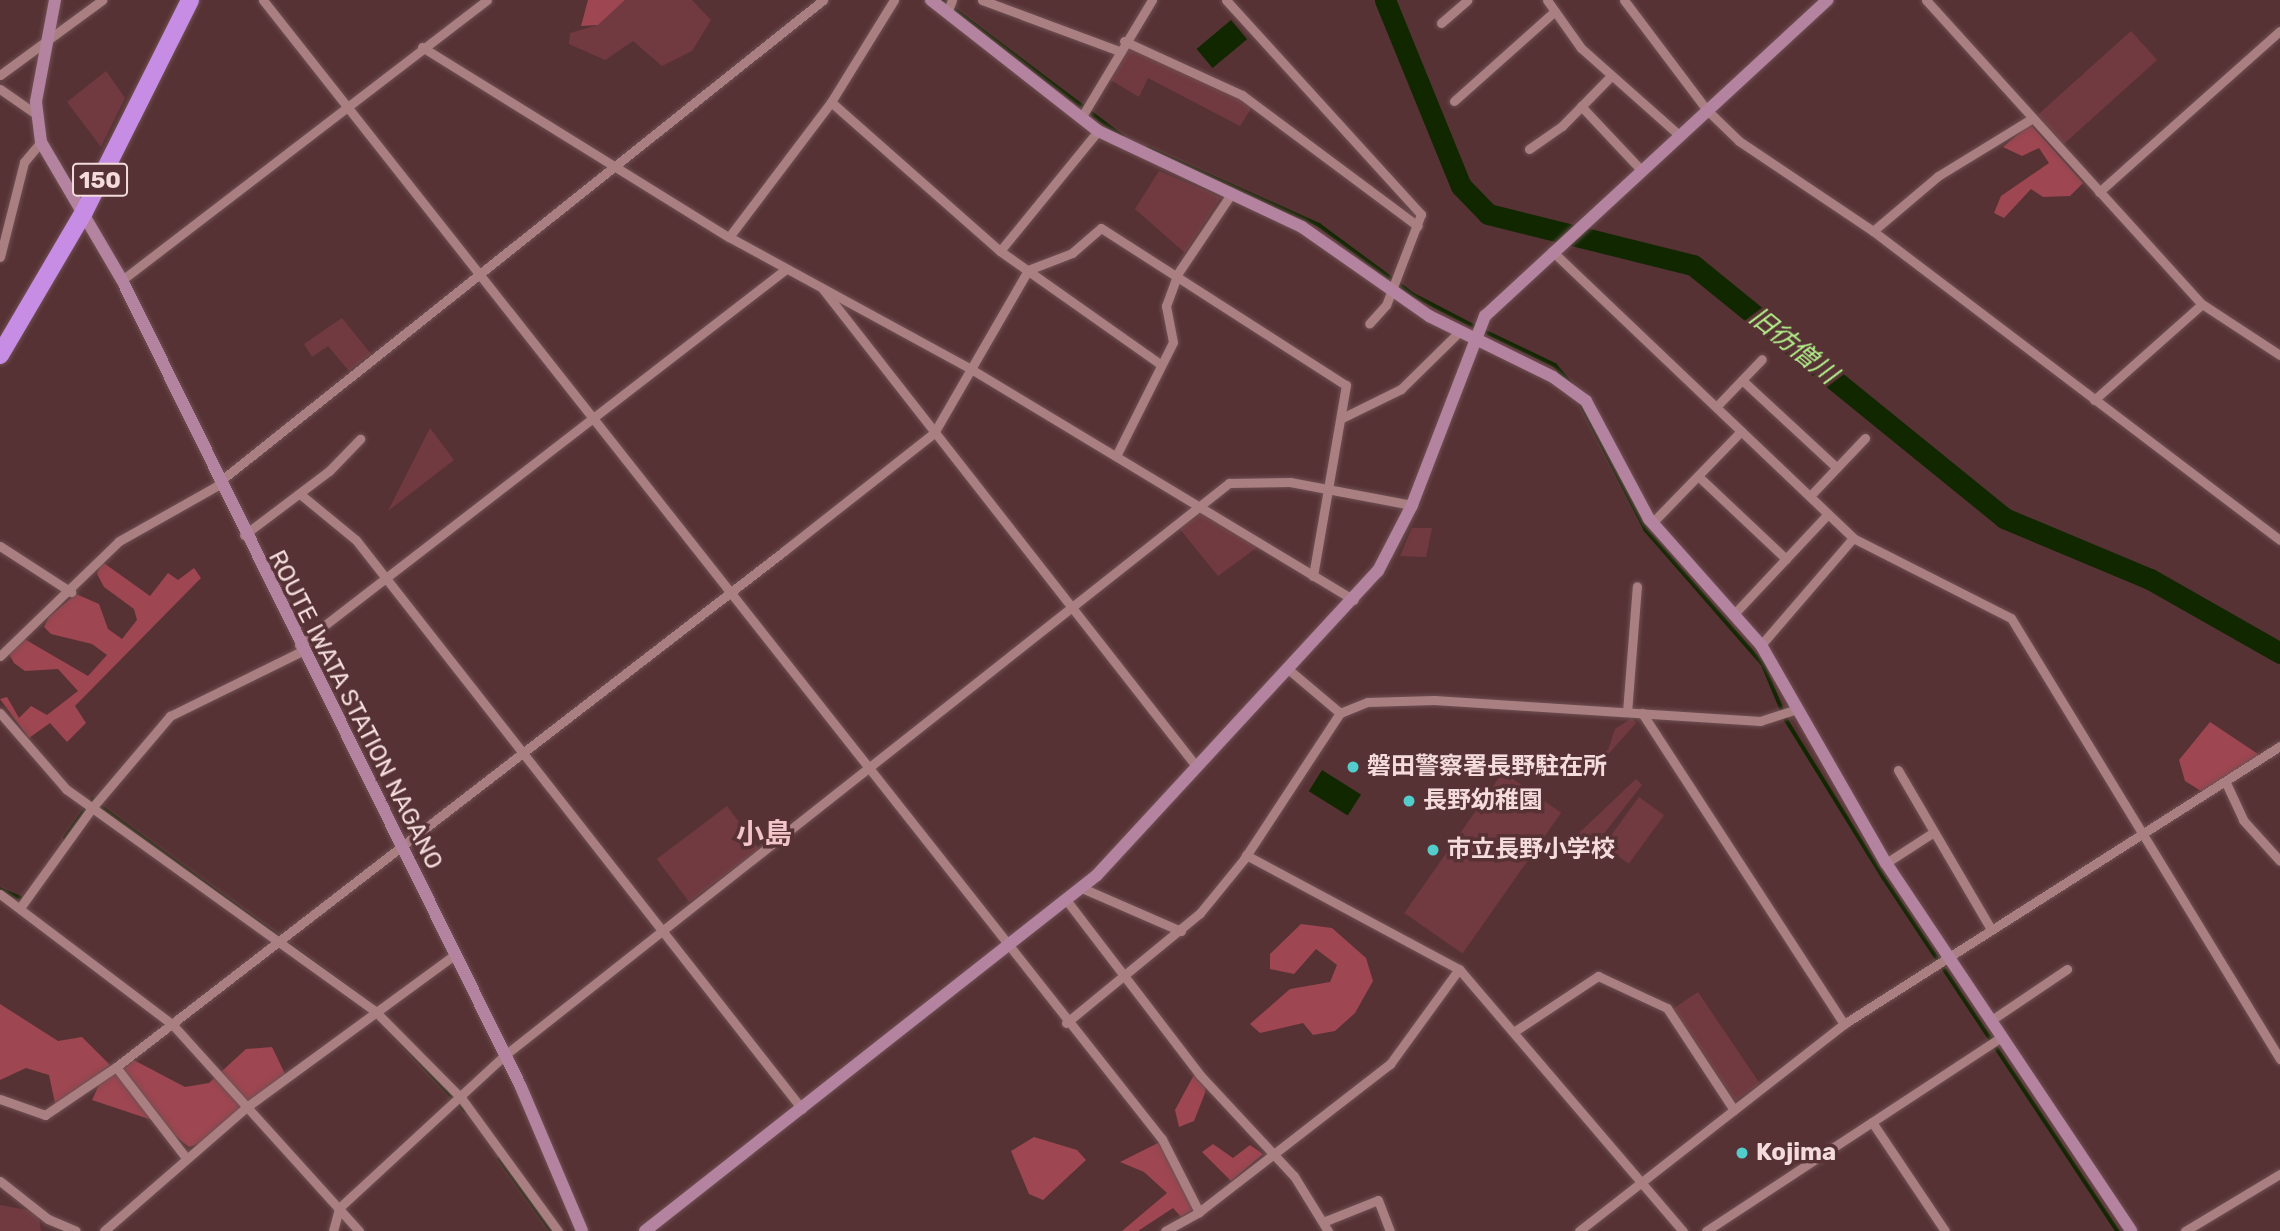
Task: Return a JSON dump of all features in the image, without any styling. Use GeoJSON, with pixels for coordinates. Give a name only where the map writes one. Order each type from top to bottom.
{"type":"FeatureCollection","features":[{"type":"Feature","properties":{"kind":"highway","name":"150"},"geometry":{"type":"LineString","coordinates":[[0,355],[84,212],[190,0]]}},
{"type":"Feature","properties":{"kind":"street"},"geometry":{"type":"LineString","coordinates":[[0,257],[24,162],[41,142],[36,114],[55,0]]}},
{"type":"Feature","properties":{"kind":"street"},"geometry":{"type":"LineString","coordinates":[[0,75],[47,44],[102,0]]}},
{"type":"Feature","properties":{"kind":"street"},"geometry":{"type":"LineString","coordinates":[[263,0],[867,767],[1007,949],[1162,1139],[1199,1212]]}},
{"type":"Feature","properties":{"kind":"street"},"geometry":{"type":"LineString","coordinates":[[122,280],[345,104],[487,0]]}},
{"type":"Feature","properties":{"kind":"street"},"geometry":{"type":"LineString","coordinates":[[0,656],[71,592],[130,533],[219,483],[619,167],[823,0]]}},
{"type":"Feature","properties":{"kind":"street"},"geometry":{"type":"LineString","coordinates":[[729,237],[831,102],[894,0]]}},
{"type":"Feature","properties":{"kind":"street"},"geometry":{"type":"LineString","coordinates":[[931,0],[1098,131],[1329,242],[1391,292],[1459,332],[1553,377],[1586,401],[1652,523],[1761,645],[1793,710],[1886,863],[2131,1231]]}},
{"type":"Feature","properties":{"kind":"street"},"geometry":{"type":"LineString","coordinates":[[947,13],[952,0]]}},
{"type":"Feature","properties":{"kind":"street"},"geometry":{"type":"LineString","coordinates":[[982,0],[1119,51]]}},
{"type":"Feature","properties":{"kind":"street"},"geometry":{"type":"LineString","coordinates":[[1081,118],[1124,41],[1152,0]]}},
{"type":"Feature","properties":{"kind":"street"},"geometry":{"type":"LineString","coordinates":[[1226,0],[1416,205],[1419,226],[1391,292],[1369,324]]}},
{"type":"Feature","properties":{"kind":"street"},"geometry":{"type":"LineString","coordinates":[[1441,23],[1467,0]]}},
{"type":"Feature","properties":{"kind":"street"},"geometry":{"type":"LineString","coordinates":[[1547,0],[1611,76],[1680,136]]}},
{"type":"Feature","properties":{"kind":"street"},"geometry":{"type":"LineString","coordinates":[[1624,0],[1706,109],[1739,141],[1873,231],[2280,540]]}},
{"type":"Feature","properties":{"kind":"street"},"geometry":{"type":"LineString","coordinates":[[645,1231],[1082,888],[1354,600],[1393,548],[1412,505],[1473,339],[1510,288],[1642,171],[1826,0]]}},
{"type":"Feature","properties":{"kind":"street"},"geometry":{"type":"LineString","coordinates":[[1926,0],[2202,304],[2280,355]]}},
{"type":"Feature","properties":{"kind":"street"},"geometry":{"type":"LineString","coordinates":[[1454,101],[1555,12]]}},
{"type":"Feature","properties":{"kind":"street"},"geometry":{"type":"LineString","coordinates":[[2099,192],[2280,31]]}},
{"type":"Feature","properties":{"kind":"street"},"geometry":{"type":"LineString","coordinates":[[1124,41],[1242,95],[1419,226]]}},
{"type":"Feature","properties":{"kind":"street"},"geometry":{"type":"LineString","coordinates":[[422,47],[729,237],[971,369],[1354,600]]}},
{"type":"Feature","properties":{"kind":"street"},"geometry":{"type":"LineString","coordinates":[[1529,149],[1581,106],[1611,76]]}},
{"type":"Feature","properties":{"kind":"street"},"geometry":{"type":"LineString","coordinates":[[0,89],[36,114]]}},
{"type":"Feature","properties":{"kind":"street"},"geometry":{"type":"LineString","coordinates":[[831,102],[1000,251],[1159,363]]}},
{"type":"Feature","properties":{"kind":"street"},"geometry":{"type":"LineString","coordinates":[[1581,106],[1642,171]]}},
{"type":"Feature","properties":{"kind":"street"},"geometry":{"type":"LineString","coordinates":[[1873,231],[1938,176],[2031,118]]}},
{"type":"Feature","properties":{"kind":"street"},"geometry":{"type":"LineString","coordinates":[[1000,251],[1098,131]]}},
{"type":"Feature","properties":{"kind":"street","name":"ROUTE IWATA STATION NAGANO"},"geometry":{"type":"LineString","coordinates":[[41,142],[122,280],[244,535],[505,1055],[582,1231]]}},
{"type":"Feature","properties":{"kind":"street"},"geometry":{"type":"LineString","coordinates":[[1116,456],[1159,363],[1173,342],[1166,306],[1178,273],[1231,194]]}},
{"type":"Feature","properties":{"kind":"street"},"geometry":{"type":"LineString","coordinates":[[0,1099],[45,1115],[116,1067],[282,939],[403,851],[934,433],[1028,270],[1072,253],[1101,228],[1178,273],[1346,385],[1313,576]]}},
{"type":"Feature","properties":{"kind":"street"},"geometry":{"type":"LineString","coordinates":[[1552,251],[1853,538],[2011,618],[2280,1059]]}},
{"type":"Feature","properties":{"kind":"street"},"geometry":{"type":"LineString","coordinates":[[22,905],[89,806],[170,716],[301,648],[786,269]]}},
{"type":"Feature","properties":{"kind":"street"},"geometry":{"type":"LineString","coordinates":[[818,284],[1196,766]]}},
{"type":"Feature","properties":{"kind":"street"},"geometry":{"type":"LineString","coordinates":[[2094,400],[2202,304]]}},
{"type":"Feature","properties":{"kind":"street"},"geometry":{"type":"LineString","coordinates":[[1342,418],[1401,389],[1459,332]]}},
{"type":"Feature","properties":{"kind":"street"},"geometry":{"type":"LineString","coordinates":[[1716,407],[1762,359]]}},
{"type":"Feature","properties":{"kind":"street"},"geometry":{"type":"LineString","coordinates":[[1742,380],[1837,468]]}},
{"type":"Feature","properties":{"kind":"street"},"geometry":{"type":"LineString","coordinates":[[1652,523],[1741,431]]}},
{"type":"Feature","properties":{"kind":"street"},"geometry":{"type":"LineString","coordinates":[[1810,496],[1866,438]]}},
{"type":"Feature","properties":{"kind":"street"},"geometry":{"type":"LineString","coordinates":[[244,535],[300,494],[360,439]]}},
{"type":"Feature","properties":{"kind":"street"},"geometry":{"type":"LineString","coordinates":[[1698,476],[1786,559]]}},
{"type":"Feature","properties":{"kind":"street"},"geometry":{"type":"LineString","coordinates":[[333,1231],[339,1208],[462,1099],[505,1055],[1229,483],[1328,490],[1412,505]]}},
{"type":"Feature","properties":{"kind":"street"},"geometry":{"type":"LineString","coordinates":[[300,494],[356,540],[802,1109]]}},
{"type":"Feature","properties":{"kind":"street"},"geometry":{"type":"LineString","coordinates":[[1734,614],[1828,514]]}},
{"type":"Feature","properties":{"kind":"street"},"geometry":{"type":"LineString","coordinates":[[1761,645],[1853,538]]}},
{"type":"Feature","properties":{"kind":"street"},"geometry":{"type":"LineString","coordinates":[[0,546],[71,592]]}},
{"type":"Feature","properties":{"kind":"street"},"geometry":{"type":"LineString","coordinates":[[1627,712],[1637,586]]}},
{"type":"Feature","properties":{"kind":"street"},"geometry":{"type":"LineString","coordinates":[[1288,668],[1340,713]]}},
{"type":"Feature","properties":{"kind":"street"},"geometry":{"type":"LineString","coordinates":[[1066,1023],[1181,931],[1247,855],[1340,713],[1367,702],[1434,700],[1760,721],[1793,710]]}},
{"type":"Feature","properties":{"kind":"street"},"geometry":{"type":"LineString","coordinates":[[0,713],[89,806],[282,939],[376,1012],[462,1099],[558,1231]]}},
{"type":"Feature","properties":{"kind":"street"},"geometry":{"type":"LineString","coordinates":[[1642,713],[1844,1024]]}},
{"type":"Feature","properties":{"kind":"street"},"geometry":{"type":"LineString","coordinates":[[1579,1231],[1844,1024],[1947,956],[2227,785],[2280,747]]}},
{"type":"Feature","properties":{"kind":"street"},"geometry":{"type":"LineString","coordinates":[[1898,771],[1991,929]]}},
{"type":"Feature","properties":{"kind":"street"},"geometry":{"type":"LineString","coordinates":[[2227,785],[2244,820],[2280,861]]}},
{"type":"Feature","properties":{"kind":"street"},"geometry":{"type":"LineString","coordinates":[[1886,863],[1934,832]]}},
{"type":"Feature","properties":{"kind":"street"},"geometry":{"type":"LineString","coordinates":[[1247,855],[1459,969],[1515,1031],[1639,1184],[1683,1231]]}},
{"type":"Feature","properties":{"kind":"street"},"geometry":{"type":"LineString","coordinates":[[1082,888],[1181,931]]}},
{"type":"Feature","properties":{"kind":"street"},"geometry":{"type":"LineString","coordinates":[[0,894],[22,905],[172,1024],[359,1231]]}},
{"type":"Feature","properties":{"kind":"street"},"geometry":{"type":"LineString","coordinates":[[1067,901],[1215,1093],[1273,1150],[1328,1231]]}},
{"type":"Feature","properties":{"kind":"street"},"geometry":{"type":"LineString","coordinates":[[104,1231],[248,1106],[454,955]]}},
{"type":"Feature","properties":{"kind":"street"},"geometry":{"type":"LineString","coordinates":[[1165,1231],[1199,1212],[1273,1150],[1390,1064],[1459,969]]}},
{"type":"Feature","properties":{"kind":"street"},"geometry":{"type":"LineString","coordinates":[[1990,1021],[2067,969]]}},
{"type":"Feature","properties":{"kind":"street"},"geometry":{"type":"LineString","coordinates":[[1515,1031],[1598,976],[1667,1008],[1734,1110]]}},
{"type":"Feature","properties":{"kind":"street"},"geometry":{"type":"LineString","coordinates":[[1706,1231],[2001,1037]]}},
{"type":"Feature","properties":{"kind":"street"},"geometry":{"type":"LineString","coordinates":[[116,1067],[186,1158]]}},
{"type":"Feature","properties":{"kind":"street"},"geometry":{"type":"LineString","coordinates":[[1872,1122],[1945,1231]]}},
{"type":"Feature","properties":{"kind":"street"},"geometry":{"type":"LineString","coordinates":[[2185,1231],[2280,1174]]}},
{"type":"Feature","properties":{"kind":"street"},"geometry":{"type":"LineString","coordinates":[[0,1181],[48,1219],[76,1231]]}},
{"type":"Feature","properties":{"kind":"street"},"geometry":{"type":"LineString","coordinates":[[1323,1222],[1378,1200],[1390,1231]]}},
{"type":"Feature","properties":{"kind":"shaded area"},"geometry":{"type":"Polygon","coordinates":[[[588,0],[625,0],[598,25],[581,26],[588,0]]]}},
{"type":"Feature","properties":{"kind":"shaded area"},"geometry":{"type":"Polygon","coordinates":[[[625,0],[692,0],[711,20],[692,51],[662,66],[633,41],[605,60],[569,44],[570,33],[598,25],[625,0]]]}},
{"type":"Feature","properties":{"kind":"shaded area"},"geometry":{"type":"Polygon","coordinates":[[[1231,20],[1247,39],[1213,68],[1197,49],[1231,20]]]}},
{"type":"Feature","properties":{"kind":"shaded area"},"geometry":{"type":"Polygon","coordinates":[[[2131,31],[2157,60],[2063,144],[2037,115],[2131,31]]]}},
{"type":"Feature","properties":{"kind":"shaded area"},"geometry":{"type":"Polygon","coordinates":[[[1124,41],[1254,104],[1240,126],[1148,78],[1139,97],[1104,76],[1124,41]]]}},
{"type":"Feature","properties":{"kind":"shaded area"},"geometry":{"type":"Polygon","coordinates":[[[106,71],[125,98],[101,147],[67,102],[106,71]]]}},
{"type":"Feature","properties":{"kind":"shaded area"},"geometry":{"type":"Polygon","coordinates":[[[2030,124],[2083,183],[2070,196],[2043,197],[2031,189],[2004,218],[1994,213],[2001,196],[2049,163],[2039,148],[2022,156],[2003,147],[2030,124]]]}},
{"type":"Feature","properties":{"kind":"shaded area"},"geometry":{"type":"Polygon","coordinates":[[[1159,171],[1221,197],[1185,253],[1135,209],[1159,171]]]}},
{"type":"Feature","properties":{"kind":"shaded area"},"geometry":{"type":"Polygon","coordinates":[[[342,318],[371,354],[349,371],[328,346],[312,357],[304,344],[342,318]]]}},
{"type":"Feature","properties":{"kind":"shaded area"},"geometry":{"type":"Polygon","coordinates":[[[430,428],[454,460],[388,511],[430,428]]]}},
{"type":"Feature","properties":{"kind":"shaded area"},"geometry":{"type":"Polygon","coordinates":[[[1203,510],[1259,546],[1218,576],[1179,528],[1203,510]]]}},
{"type":"Feature","properties":{"kind":"shaded area"},"geometry":{"type":"Polygon","coordinates":[[[1412,528],[1432,528],[1426,557],[1400,556],[1412,528]]]}},
{"type":"Feature","properties":{"kind":"shaded area"},"geometry":{"type":"Polygon","coordinates":[[[101,561],[150,596],[168,573],[178,580],[194,568],[201,578],[75,706],[86,723],[67,742],[50,723],[29,738],[0,699],[7,697],[19,718],[31,706],[47,715],[78,691],[58,669],[25,671],[14,663],[9,654],[14,644],[21,637],[88,676],[107,655],[92,644],[51,634],[44,627],[49,617],[76,594],[99,604],[108,629],[122,639],[137,620],[134,609],[104,587],[97,574],[101,561]]]}},
{"type":"Feature","properties":{"kind":"shaded area"},"geometry":{"type":"Polygon","coordinates":[[[1632,718],[1636,723],[1592,772],[1584,771],[1588,757],[1608,750],[1615,729],[1632,718]]]}},
{"type":"Feature","properties":{"kind":"shaded area"},"geometry":{"type":"Polygon","coordinates":[[[2210,722],[2261,756],[2209,796],[2185,781],[2179,760],[2210,722]]]}},
{"type":"Feature","properties":{"kind":"shaded area"},"geometry":{"type":"Polygon","coordinates":[[[1322,770],[1361,794],[1348,816],[1309,791],[1322,770]]]}},
{"type":"Feature","properties":{"kind":"shaded area"},"geometry":{"type":"Polygon","coordinates":[[[1503,772],[1561,813],[1463,954],[1404,913],[1503,772]]]}},
{"type":"Feature","properties":{"kind":"shaded area"},"geometry":{"type":"Polygon","coordinates":[[[1636,779],[1642,785],[1594,846],[1579,833],[1636,779]]]}},
{"type":"Feature","properties":{"kind":"shaded area"},"geometry":{"type":"Polygon","coordinates":[[[1639,797],[1664,815],[1629,864],[1604,846],[1639,797]]]}},
{"type":"Feature","properties":{"kind":"shaded area"},"geometry":{"type":"Polygon","coordinates":[[[727,806],[759,849],[689,902],[657,859],[727,806]]]}},
{"type":"Feature","properties":{"kind":"shaded area"},"geometry":{"type":"Polygon","coordinates":[[[1301,924],[1332,928],[1366,958],[1373,981],[1355,1013],[1335,1031],[1313,1035],[1303,1023],[1260,1033],[1250,1024],[1290,989],[1330,982],[1337,965],[1316,949],[1294,974],[1270,969],[1270,954],[1301,924]]]}},
{"type":"Feature","properties":{"kind":"shaded area"},"geometry":{"type":"Polygon","coordinates":[[[1698,992],[1760,1084],[1735,1101],[1673,1009],[1698,992]]]}},
{"type":"Feature","properties":{"kind":"shaded area"},"geometry":{"type":"Polygon","coordinates":[[[0,1004],[58,1041],[82,1037],[110,1065],[56,1108],[49,1075],[26,1068],[0,1080],[0,1004]]]}},
{"type":"Feature","properties":{"kind":"shaded area"},"geometry":{"type":"Polygon","coordinates":[[[272,1047],[287,1078],[207,1141],[189,1147],[158,1122],[92,1100],[103,1076],[128,1057],[185,1087],[209,1083],[246,1049],[272,1047]]]}},
{"type":"Feature","properties":{"kind":"shaded area"},"geometry":{"type":"Polygon","coordinates":[[[1195,1073],[1206,1082],[1205,1093],[1194,1121],[1179,1127],[1175,1110],[1195,1073]]]}},
{"type":"Feature","properties":{"kind":"shaded area"},"geometry":{"type":"Polygon","coordinates":[[[1034,1137],[1077,1150],[1086,1160],[1043,1200],[1029,1194],[1011,1151],[1034,1137]]]}},
{"type":"Feature","properties":{"kind":"shaded area"},"geometry":{"type":"Polygon","coordinates":[[[1160,1142],[1194,1209],[1181,1217],[1173,1208],[1138,1231],[1122,1231],[1167,1193],[1144,1172],[1120,1162],[1160,1142]]]}},
{"type":"Feature","properties":{"kind":"shaded area"},"geometry":{"type":"Polygon","coordinates":[[[1213,1144],[1233,1158],[1250,1145],[1263,1154],[1231,1181],[1202,1152],[1213,1144]]]}},
{"type":"Feature","properties":{"kind":"shaded area"},"geometry":{"type":"Polygon","coordinates":[[[0,1205],[38,1212],[41,1231],[0,1231],[0,1205]]]}},
{"type":"Feature","properties":{"kind":"waterway"},"geometry":{"type":"LineString","coordinates":[[942,0],[1122,136]]}},
{"type":"Feature","properties":{"kind":"waterway","name":"旧彷僧川"},"geometry":{"type":"LineString","coordinates":[[1385,0],[1461,186],[1488,214],[1693,265],[2004,518],[2150,579],[2280,653]]}},
{"type":"Feature","properties":{"kind":"waterway"},"geometry":{"type":"LineString","coordinates":[[1148,148],[1319,225],[1414,295],[1477,328]]}},
{"type":"Feature","properties":{"kind":"waterway"},"geometry":{"type":"LineString","coordinates":[[1484,331],[1555,365],[1576,389]]}},
{"type":"Feature","properties":{"kind":"waterway"},"geometry":{"type":"LineString","coordinates":[[1581,403],[1646,530],[1763,664],[1787,721],[1884,878],[2118,1231]]}},
{"type":"Feature","properties":{"kind":"waterway"},"geometry":{"type":"LineString","coordinates":[[65,838],[92,800]]}},
{"type":"Feature","properties":{"kind":"waterway"},"geometry":{"type":"LineString","coordinates":[[101,807],[373,1006]]}},
{"type":"Feature","properties":{"kind":"waterway"},"geometry":{"type":"LineString","coordinates":[[0,889],[22,899]]}},
{"type":"Feature","properties":{"kind":"waterway"},"geometry":{"type":"LineString","coordinates":[[375,1014],[465,1110]]}},
{"type":"Feature","properties":{"kind":"waterway"},"geometry":{"type":"LineString","coordinates":[[500,1159],[552,1231]]}},
{"type":"Feature","properties":{"kind":"place","name":"磐田警察署長野駐在所"},"geometry":{"type":"Point","coordinates":[1353,767]}},
{"type":"Feature","properties":{"kind":"place","name":"長野幼稚園"},"geometry":{"type":"Point","coordinates":[1409,801]}},
{"type":"Feature","properties":{"kind":"place","name":"市立長野小学校"},"geometry":{"type":"Point","coordinates":[1433,850]}},
{"type":"Feature","properties":{"kind":"place","name":"Kojima"},"geometry":{"type":"Point","coordinates":[1742,1153]}},
{"type":"Feature","properties":{"kind":"district","name":"小島"},"geometry":{"type":"Point","coordinates":[764,834]}}]}
